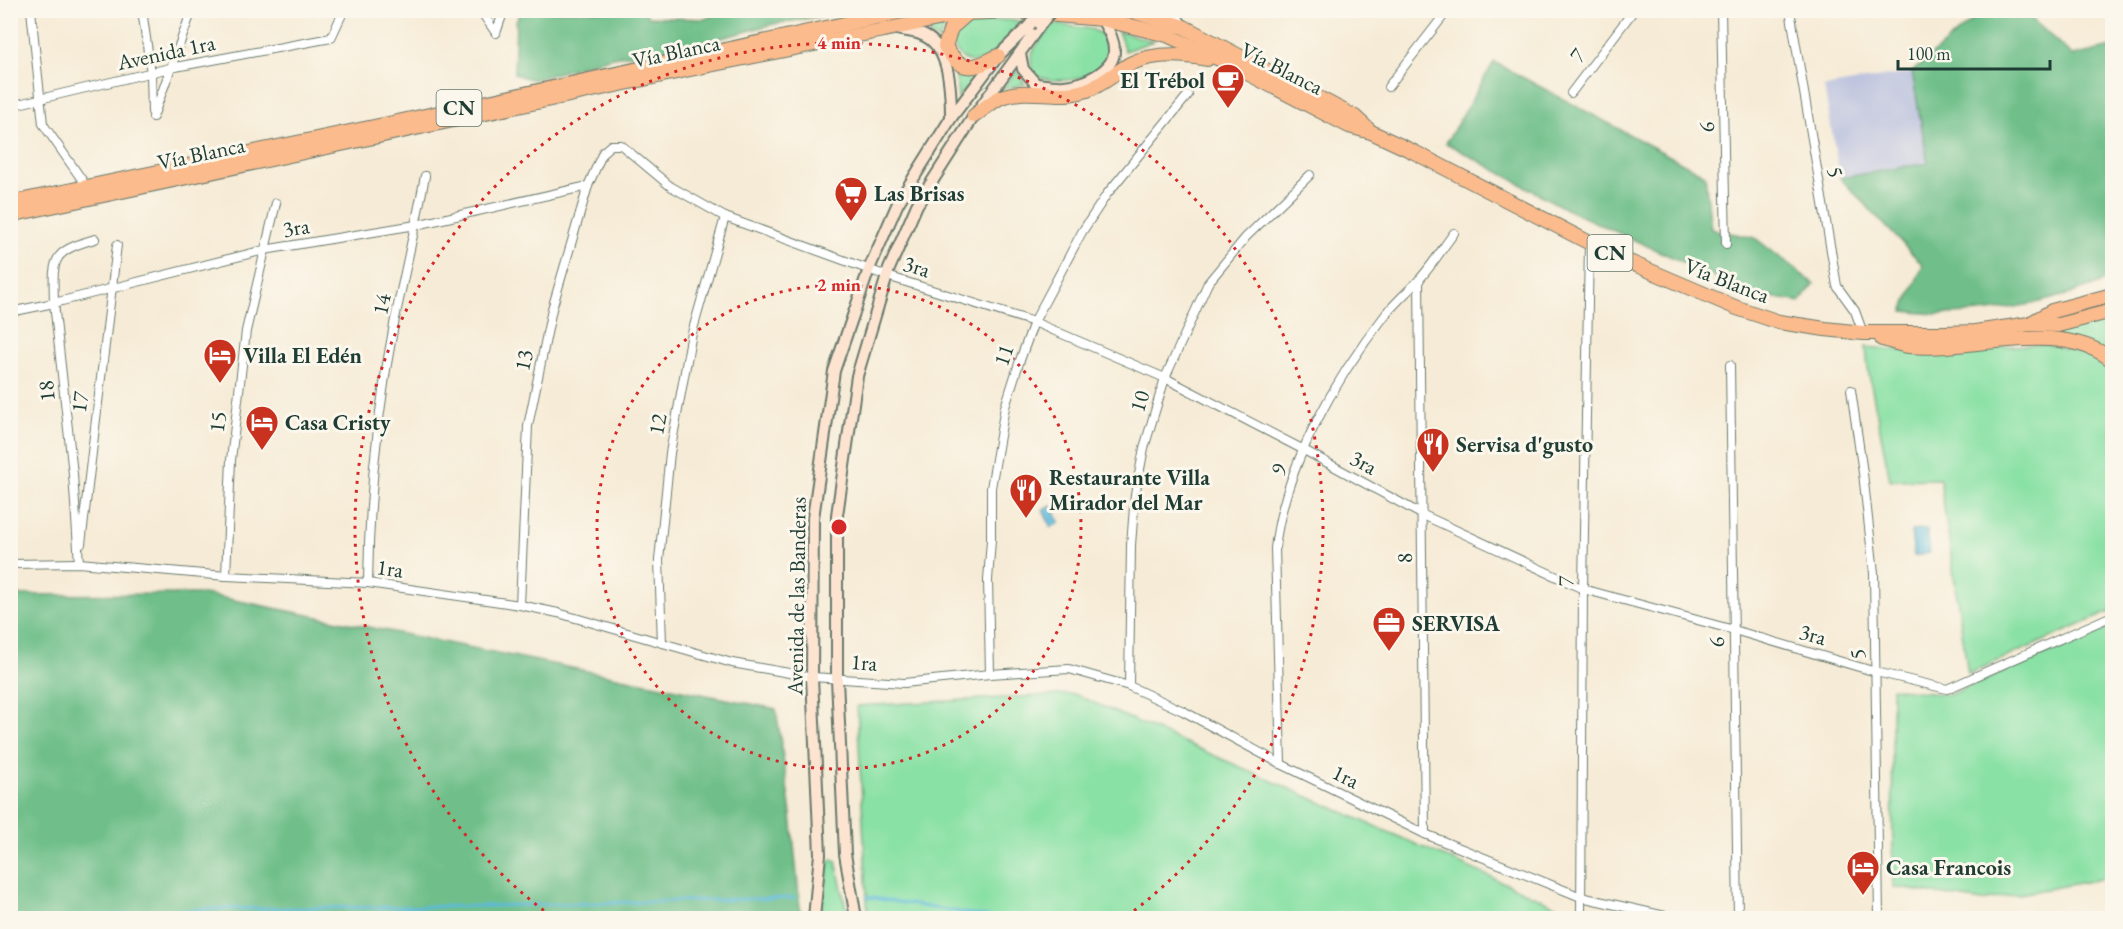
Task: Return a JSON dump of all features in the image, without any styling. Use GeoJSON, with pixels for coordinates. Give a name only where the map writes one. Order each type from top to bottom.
{"type":"FeatureCollection","features":[{"type":"Feature","properties":{"kind":"highway","name":"Vía Blanca"},"geometry":{"type":"LineString","coordinates":[[1129,10],[1184,27],[1355,117],[1371,132]]}},
{"type":"Feature","properties":{"kind":"highway","name":"Vía Blanca"},"geometry":{"type":"LineString","coordinates":[[10,203],[393,123],[908,11]]}},
{"type":"Feature","properties":{"kind":"highway","name":"Vía Blanca"},"geometry":{"type":"LineString","coordinates":[[10,215],[890,28],[968,13],[1011,11],[1102,19],[1167,35],[1230,64],[1349,126],[1371,132],[1414,152],[1650,272],[1737,308],[1779,321],[1863,333],[1945,333],[1975,332],[2029,324],[2058,324],[2112,311]]}},
{"type":"Feature","properties":{"kind":"highway"},"geometry":{"type":"LineString","coordinates":[[968,13],[951,28],[945,46],[952,58],[963,66],[978,67],[998,56]]}},
{"type":"Feature","properties":{"kind":"highway"},"geometry":{"type":"LineString","coordinates":[[974,116],[1003,96],[1032,92],[1063,96],[1088,90],[1131,63],[1156,56],[1185,55],[1230,64]]}},
{"type":"Feature","properties":{"kind":"highway","name":"Vía Blanca"},"geometry":{"type":"LineString","coordinates":[[2029,324],[2052,311],[2112,296]]}},
{"type":"Feature","properties":{"kind":"highway"},"geometry":{"type":"LineString","coordinates":[[1863,333],[1908,346],[1973,344],[2041,337],[2080,345],[2106,355],[2112,360]]}},
{"type":"Feature","properties":{"kind":"main road","name":"Avenida de las Banderas"},"geometry":{"type":"LineString","coordinates":[[856,918],[845,854],[837,679],[837,515],[857,376],[886,276],[917,205],[974,116],[1020,54],[1041,10]]}},
{"type":"Feature","properties":{"kind":"main road","name":"Avenida de las Banderas"},"geometry":{"type":"LineString","coordinates":[[814,918],[820,854],[812,677],[813,518],[834,370],[869,269],[898,203],[951,118],[998,56],[1052,10]]}},
{"type":"Feature","properties":{"kind":"main road"},"geometry":{"type":"LineString","coordinates":[[1020,54],[1023,69],[1036,84],[1064,87],[1089,80],[1108,67],[1114,53],[1112,38],[1102,19]]}},
{"type":"Feature","properties":{"kind":"main road"},"geometry":{"type":"LineString","coordinates":[[890,28],[922,34],[936,47],[946,63],[951,86],[951,118]]}},
{"type":"Feature","properties":{"kind":"street"},"geometry":{"type":"LineString","coordinates":[[31,10],[43,124],[87,187]]}},
{"type":"Feature","properties":{"kind":"street"},"geometry":{"type":"LineString","coordinates":[[142,10],[153,117],[192,10]]}},
{"type":"Feature","properties":{"kind":"street","name":"Avenida 1ra"},"geometry":{"type":"LineString","coordinates":[[10,106],[170,68],[331,39],[344,10]]}},
{"type":"Feature","properties":{"kind":"street"},"geometry":{"type":"LineString","coordinates":[[480,10],[496,33],[504,10]]}},
{"type":"Feature","properties":{"kind":"street"},"geometry":{"type":"LineString","coordinates":[[1172,10],[1184,27]]}},
{"type":"Feature","properties":{"kind":"street"},"geometry":{"type":"LineString","coordinates":[[1388,87],[1448,10]]}},
{"type":"Feature","properties":{"kind":"street","name":"7"},"geometry":{"type":"LineString","coordinates":[[1571,93],[1634,10]]}},
{"type":"Feature","properties":{"kind":"street","name":"6"},"geometry":{"type":"LineString","coordinates":[[1721,10],[1726,244]]}},
{"type":"Feature","properties":{"kind":"street","name":"5"},"geometry":{"type":"LineString","coordinates":[[1790,10],[1837,286],[1855,311],[1863,333]]}},
{"type":"Feature","properties":{"kind":"street","name":"11"},"geometry":{"type":"LineString","coordinates":[[990,674],[988,580],[991,488],[1005,407],[1034,322],[1082,232],[1107,194],[1188,95]]}},
{"type":"Feature","properties":{"kind":"street","name":"13"},"geometry":{"type":"LineString","coordinates":[[520,605],[528,426],[552,309],[588,186],[603,152],[611,145],[621,145]]}},
{"type":"Feature","properties":{"kind":"street","name":"3ra"},"geometry":{"type":"LineString","coordinates":[[621,145],[670,186],[725,217],[886,276],[1034,322],[1165,378],[1421,514],[1583,589],[1876,672],[1947,689],[2112,616]]}},
{"type":"Feature","properties":{"kind":"street","name":"10"},"geometry":{"type":"LineString","coordinates":[[1129,686],[1131,544],[1135,495],[1143,448],[1165,378],[1208,283],[1246,237],[1310,175]]}},
{"type":"Feature","properties":{"kind":"street","name":"14"},"geometry":{"type":"LineString","coordinates":[[368,583],[369,516],[376,447],[395,321],[425,176]]}},
{"type":"Feature","properties":{"kind":"street","name":"3ra"},"geometry":{"type":"LineString","coordinates":[[10,312],[264,250],[416,225],[588,186]]}},
{"type":"Feature","properties":{"kind":"street","name":"15"},"geometry":{"type":"LineString","coordinates":[[226,576],[231,460],[246,331],[276,203]]}},
{"type":"Feature","properties":{"kind":"street","name":"12"},"geometry":{"type":"LineString","coordinates":[[662,643],[659,560],[670,453],[693,333],[725,217]]}},
{"type":"Feature","properties":{"kind":"street","name":"9"},"geometry":{"type":"LineString","coordinates":[[1281,764],[1275,548],[1284,500],[1323,406],[1386,314],[1419,280],[1454,233]]}},
{"type":"Feature","properties":{"kind":"street","name":"18"},"geometry":{"type":"LineString","coordinates":[[79,563],[73,474],[53,279],[55,264],[62,252],[69,247],[95,239]]}},
{"type":"Feature","properties":{"kind":"street","name":"7"},"geometry":{"type":"LineString","coordinates":[[1581,918],[1583,589],[1589,243]]}},
{"type":"Feature","properties":{"kind":"street","name":"17"},"geometry":{"type":"LineString","coordinates":[[79,563],[117,245]]}},
{"type":"Feature","properties":{"kind":"street","name":"8"},"geometry":{"type":"LineString","coordinates":[[1419,280],[1425,834]]}},
{"type":"Feature","properties":{"kind":"street","name":"6"},"geometry":{"type":"LineString","coordinates":[[1730,366],[1738,918]]}},
{"type":"Feature","properties":{"kind":"street","name":"5"},"geometry":{"type":"LineString","coordinates":[[1851,390],[1874,573],[1879,918]]}},
{"type":"Feature","properties":{"kind":"street","name":"1ra"},"geometry":{"type":"LineString","coordinates":[[10,564],[79,563],[226,576],[368,583],[520,605],[558,613],[732,663],[812,677],[904,683],[1069,669],[1129,686],[1183,711],[1281,764],[1425,834],[1581,897],[1674,918]]}},
{"type":"Feature","properties":{"kind":"shaded area"},"geometry":{"type":"Polygon","coordinates":[[[1912,72],[1928,163],[1840,178],[1824,87],[1912,72]]]}},
{"type":"Feature","properties":{"kind":"green space"},"geometry":{"type":"Polygon","coordinates":[[[725,10],[851,11],[774,24],[696,45],[613,57],[533,80],[514,74],[516,21],[522,11],[644,11],[648,17],[705,19],[725,10]]]}},
{"type":"Feature","properties":{"kind":"green space"},"geometry":{"type":"Polygon","coordinates":[[[1983,11],[2023,11],[2073,56],[2112,47],[2112,278],[2072,293],[2006,309],[1961,314],[1903,311],[1923,265],[1840,178],[1928,163],[1912,72],[1983,11]]]}},
{"type":"Feature","properties":{"kind":"green space"},"geometry":{"type":"Polygon","coordinates":[[[946,21],[939,41],[922,28],[946,21]]]}},
{"type":"Feature","properties":{"kind":"green space"},"geometry":{"type":"Polygon","coordinates":[[[972,21],[1022,21],[997,49],[981,61],[972,62],[958,54],[953,40],[960,26],[972,21]]]}},
{"type":"Feature","properties":{"kind":"green space"},"geometry":{"type":"Polygon","coordinates":[[[1054,24],[1091,29],[1106,36],[1110,48],[1105,61],[1091,74],[1073,79],[1053,80],[1035,76],[1031,61],[1032,54],[1054,24]]]}},
{"type":"Feature","properties":{"kind":"green space"},"geometry":{"type":"Polygon","coordinates":[[[1118,31],[1153,41],[1125,51],[1118,31]]]}},
{"type":"Feature","properties":{"kind":"green space"},"geometry":{"type":"Polygon","coordinates":[[[1494,62],[1705,175],[1711,229],[1755,238],[1814,284],[1800,302],[1753,294],[1566,209],[1446,143],[1494,62]]]}},
{"type":"Feature","properties":{"kind":"green space"},"geometry":{"type":"Polygon","coordinates":[[[955,70],[966,75],[977,74],[958,98],[955,70]]]}},
{"type":"Feature","properties":{"kind":"green space"},"geometry":{"type":"Polygon","coordinates":[[[1016,70],[1025,84],[1002,89],[1016,70]]]}},
{"type":"Feature","properties":{"kind":"green space"},"geometry":{"type":"Polygon","coordinates":[[[2112,318],[2112,354],[2043,334],[2046,332],[2112,318]]]}},
{"type":"Feature","properties":{"kind":"green space"},"geometry":{"type":"Polygon","coordinates":[[[2041,344],[2081,353],[2112,368],[2112,611],[1968,674],[1940,479],[1890,480],[1868,369],[1866,347],[1926,352],[2041,344]]]}},
{"type":"Feature","properties":{"kind":"green space"},"geometry":{"type":"Polygon","coordinates":[[[204,594],[776,709],[791,814],[801,918],[11,918],[11,595],[204,594]]]}},
{"type":"Feature","properties":{"kind":"green space"},"geometry":{"type":"Polygon","coordinates":[[[2112,626],[2112,877],[1982,901],[1893,887],[1892,688],[1949,695],[2112,626]]]}},
{"type":"Feature","properties":{"kind":"green space"},"geometry":{"type":"Polygon","coordinates":[[[1074,694],[1568,911],[1567,918],[868,918],[857,706],[1074,694]]]}},
{"type":"Feature","properties":{"kind":"green space"},"geometry":{"type":"Polygon","coordinates":[[[833,859],[836,861],[848,918],[820,918],[829,861],[833,859]]]}},
{"type":"Feature","properties":{"kind":"water"},"geometry":{"type":"Polygon","coordinates":[[[1052,506],[1060,523],[1051,527],[1043,510],[1052,506]]]}},
{"type":"Feature","properties":{"kind":"water"},"geometry":{"type":"Polygon","coordinates":[[[1927,529],[1930,553],[1914,556],[1911,531],[1927,529]]]}},
{"type":"Feature","properties":{"kind":"waterway"},"geometry":{"type":"LineString","coordinates":[[867,897],[995,918]]}},
{"type":"Feature","properties":{"kind":"waterway"},"geometry":{"type":"LineString","coordinates":[[81,918],[205,909],[489,906],[794,898]]}},
{"type":"Feature","properties":{"kind":"place","name":"El Trébol"},"geometry":{"type":"Point","coordinates":[1228,109]}},
{"type":"Feature","properties":{"kind":"place","name":"Las Brisas"},"geometry":{"type":"Point","coordinates":[851,222]}},
{"type":"Feature","properties":{"kind":"place","name":"Villa El Edén"},"geometry":{"type":"Point","coordinates":[220,384]}},
{"type":"Feature","properties":{"kind":"place","name":"Casa Cristy"},"geometry":{"type":"Point","coordinates":[262,451]}},
{"type":"Feature","properties":{"kind":"place","name":"Servisa d'gusto"},"geometry":{"type":"Point","coordinates":[1433,473]}},
{"type":"Feature","properties":{"kind":"place","name":"Restaurante Villa Mirador del Mar"},"geometry":{"type":"Point","coordinates":[1026,519]}},
{"type":"Feature","properties":{"kind":"place","name":"SERVISA"},"geometry":{"type":"Point","coordinates":[1389,652]}},
{"type":"Feature","properties":{"kind":"place","name":"Casa Francois"},"geometry":{"type":"Point","coordinates":[1863,896]}}]}
